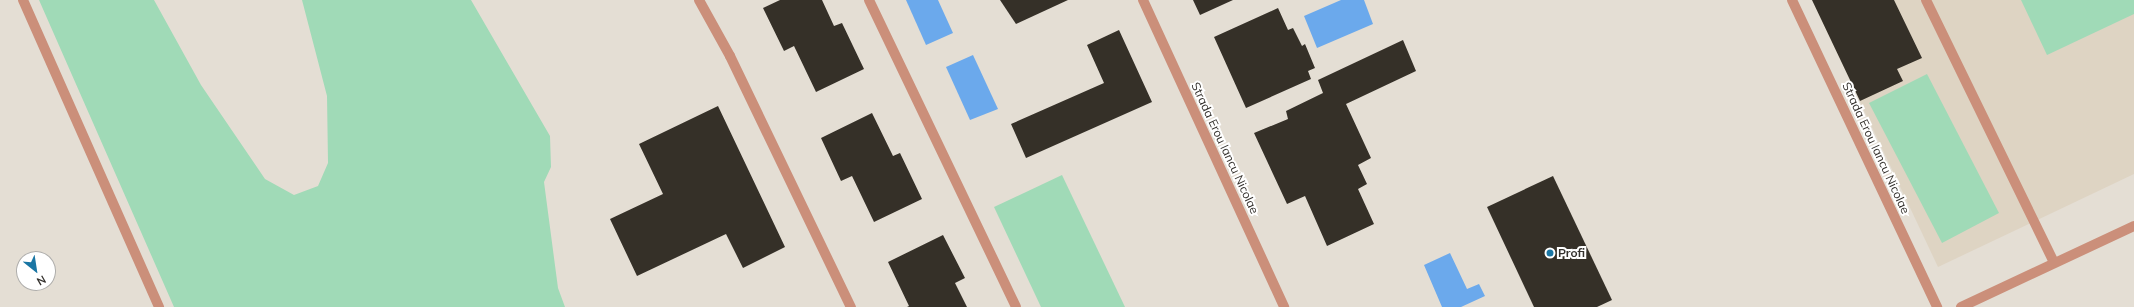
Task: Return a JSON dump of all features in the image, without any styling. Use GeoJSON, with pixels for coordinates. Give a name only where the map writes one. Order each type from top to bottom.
{"type":"FeatureCollection","features":[{"type":"Feature","properties":{"kind":"street"},"geometry":{"type":"LineString","coordinates":[[24,0],[159,307]]}},
{"type":"Feature","properties":{"kind":"street"},"geometry":{"type":"LineString","coordinates":[[699,0],[730,56],[851,307]]}},
{"type":"Feature","properties":{"kind":"street"},"geometry":{"type":"LineString","coordinates":[[869,0],[1016,307]]}},
{"type":"Feature","properties":{"kind":"street","name":"Strada Erou Iancu Nicolae"},"geometry":{"type":"LineString","coordinates":[[1143,0],[1284,307]]}},
{"type":"Feature","properties":{"kind":"street","name":"Strada Erou Iancu Nicolae"},"geometry":{"type":"LineString","coordinates":[[1792,0],[1937,307]]}},
{"type":"Feature","properties":{"kind":"street"},"geometry":{"type":"LineString","coordinates":[[1926,0],[2054,263]]}},
{"type":"Feature","properties":{"kind":"street"},"geometry":{"type":"LineString","coordinates":[[1961,307],[2134,226]]}},
{"type":"Feature","properties":{"kind":"shaded area"},"geometry":{"type":"Polygon","coordinates":[[[1812,0],[2134,0],[2134,174],[1938,267],[1812,0]]]}},
{"type":"Feature","properties":{"kind":"green space"},"geometry":{"type":"Polygon","coordinates":[[[39,0],[154,0],[201,85],[265,179],[294,195],[318,186],[328,163],[327,96],[302,0],[471,0],[550,136],[551,167],[544,182],[558,288],[565,307],[174,307],[39,0]]]}},
{"type":"Feature","properties":{"kind":"green space"},"geometry":{"type":"Polygon","coordinates":[[[2021,0],[2134,0],[2134,14],[2047,55],[2021,0]]]}},
{"type":"Feature","properties":{"kind":"green space"},"geometry":{"type":"Polygon","coordinates":[[[1927,74],[1999,213],[1942,243],[1869,103],[1927,74]]]}},
{"type":"Feature","properties":{"kind":"green space"},"geometry":{"type":"Polygon","coordinates":[[[1062,175],[1125,307],[1041,307],[994,207],[1062,175]]]}},
{"type":"Feature","properties":{"kind":"water"},"geometry":{"type":"Polygon","coordinates":[[[906,0],[938,0],[953,33],[926,45],[906,0]]]}},
{"type":"Feature","properties":{"kind":"water"},"geometry":{"type":"Polygon","coordinates":[[[1341,0],[1364,0],[1373,24],[1317,48],[1304,16],[1341,0]]]}},
{"type":"Feature","properties":{"kind":"water"},"geometry":{"type":"Polygon","coordinates":[[[973,55],[998,109],[970,120],[946,67],[973,55]]]}},
{"type":"Feature","properties":{"kind":"water"},"geometry":{"type":"Polygon","coordinates":[[[1450,253],[1467,289],[1479,284],[1485,296],[1461,307],[1442,307],[1424,265],[1450,253]]]}},
{"type":"Feature","properties":{"kind":"building"},"geometry":{"type":"Polygon","coordinates":[[[780,0],[822,0],[834,26],[842,23],[864,69],[816,92],[794,46],[784,51],[763,8],[780,0]]]}},
{"type":"Feature","properties":{"kind":"building"},"geometry":{"type":"Polygon","coordinates":[[[1000,0],[1068,0],[1016,24],[1000,0]]]}},
{"type":"Feature","properties":{"kind":"building"},"geometry":{"type":"Polygon","coordinates":[[[1193,0],[1233,0],[1200,15],[1193,0]]]}},
{"type":"Feature","properties":{"kind":"building"},"geometry":{"type":"Polygon","coordinates":[[[1812,0],[1894,0],[1922,58],[1897,69],[1903,81],[1860,101],[1812,0]]]}},
{"type":"Feature","properties":{"kind":"building"},"geometry":{"type":"Polygon","coordinates":[[[1278,8],[1288,30],[1293,28],[1302,46],[1305,44],[1315,68],[1308,71],[1311,79],[1246,108],[1214,37],[1278,8]]]}},
{"type":"Feature","properties":{"kind":"building"},"geometry":{"type":"Polygon","coordinates":[[[1119,30],[1152,102],[1026,158],[1011,124],[1104,83],[1087,45],[1119,30]]]}},
{"type":"Feature","properties":{"kind":"building"},"geometry":{"type":"Polygon","coordinates":[[[1403,40],[1416,71],[1346,104],[1371,158],[1358,165],[1367,184],[1358,189],[1374,224],[1327,246],[1305,196],[1287,204],[1254,133],[1288,119],[1286,111],[1323,93],[1318,80],[1403,40]]]}},
{"type":"Feature","properties":{"kind":"building"},"geometry":{"type":"Polygon","coordinates":[[[718,106],[785,247],[743,268],[726,234],[637,276],[610,219],[663,194],[639,144],[718,106]]]}},
{"type":"Feature","properties":{"kind":"building"},"geometry":{"type":"Polygon","coordinates":[[[872,113],[893,156],[900,153],[922,199],[874,222],[852,176],[841,181],[821,138],[872,113]]]}},
{"type":"Feature","properties":{"kind":"building","name":"Profi"},"geometry":{"type":"Polygon","coordinates":[[[1553,176],[1612,300],[1597,307],[1534,307],[1487,207],[1553,176]]]}},
{"type":"Feature","properties":{"kind":"building"},"geometry":{"type":"Polygon","coordinates":[[[943,235],[965,278],[955,283],[967,307],[907,307],[909,306],[888,262],[943,235]]]}},
{"type":"Feature","properties":{"kind":"place","name":"Profi"},"geometry":{"type":"Point","coordinates":[1550,253]}}]}
